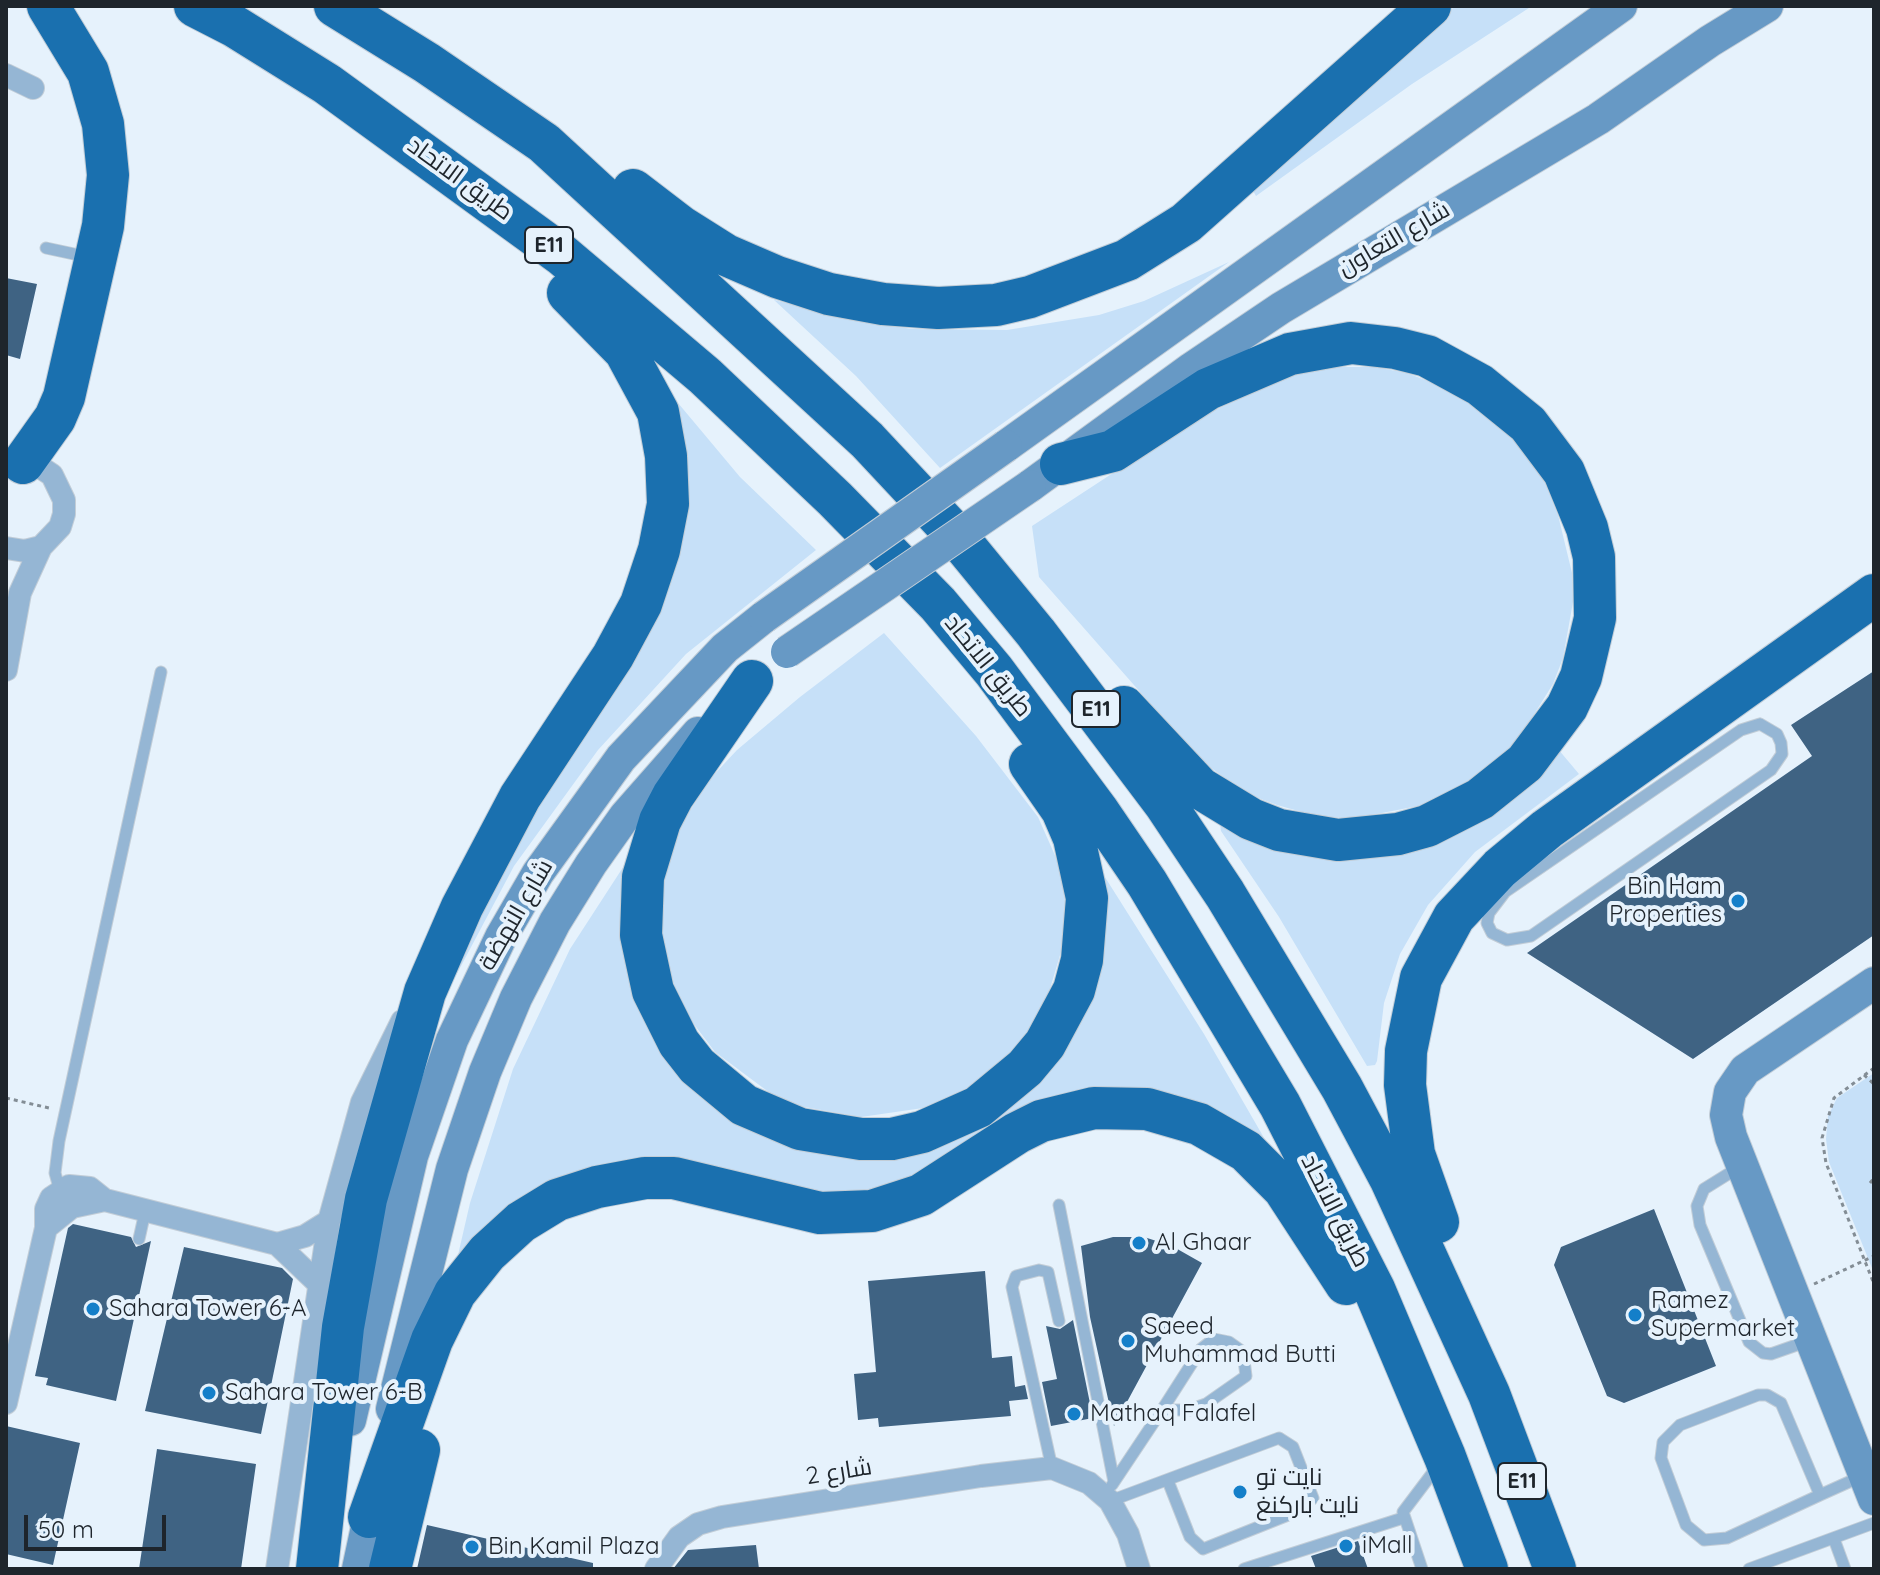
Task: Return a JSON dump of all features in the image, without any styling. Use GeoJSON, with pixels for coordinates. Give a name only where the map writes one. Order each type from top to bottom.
{"type":"FeatureCollection","features":[{"type":"Feature","properties":{"kind":"highway"},"geometry":{"type":"LineString","coordinates":[[15,464],[46,432],[64,397],[97,258],[108,175],[103,124],[88,72],[48,6]]}},
{"type":"Feature","properties":{"kind":"highway","name":"طريق الاتحاد"},"geometry":{"type":"LineString","coordinates":[[195,6],[234,26],[387,125],[562,255],[705,376],[835,499],[938,604],[994,671],[1098,811],[1147,883],[1235,1024],[1280,1105],[1374,1289],[1445,1457],[1487,1569]]}},
{"type":"Feature","properties":{"kind":"highway","name":"E11"},"geometry":{"type":"LineString","coordinates":[[335,6],[427,63],[544,143],[867,440],[954,533],[1036,633],[1165,804],[1305,1026],[1391,1180],[1489,1394],[1555,1569]]}},
{"type":"Feature","properties":{"kind":"highway"},"geometry":{"type":"LineString","coordinates":[[544,143],[615,178],[726,255],[777,277],[829,294],[883,304],[938,308],[996,305],[1096,274],[1186,223],[1430,6]]}},
{"type":"Feature","properties":{"kind":"highway"},"geometry":{"type":"LineString","coordinates":[[234,26],[277,74],[302,95],[433,186],[574,298],[625,351],[658,412],[666,456],[668,504],[659,550],[641,604],[613,656],[520,797],[462,907],[425,992],[366,1199],[341,1342],[317,1569]]}},
{"type":"Feature","properties":{"kind":"highway"},"geometry":{"type":"LineString","coordinates":[[1036,633],[1122,706],[1177,767],[1224,805],[1279,830],[1338,840],[1368,839],[1412,830],[1454,814],[1525,763],[1567,707],[1581,677],[1595,618],[1594,557],[1587,528],[1564,472],[1548,447],[1505,403],[1427,356],[1351,343],[1290,354],[1208,389],[1113,451],[1046,475]]}},
{"type":"Feature","properties":{"kind":"highway"},"geometry":{"type":"LineString","coordinates":[[752,681],[673,796],[650,848],[643,877],[641,935],[653,991],[664,1018],[697,1066],[719,1087],[758,1112],[800,1129],[830,1136],[892,1139],[951,1121],[978,1107],[1025,1068],[1061,1018],[1074,990],[1084,945],[1087,898],[1082,868],[1074,838],[1046,784],[911,612],[835,499]]}},
{"type":"Feature","properties":{"kind":"highway"},"geometry":{"type":"LineString","coordinates":[[1489,1394],[1491,1360],[1484,1333],[1424,1188],[1414,1154],[1405,1085],[1411,1014],[1421,978],[1454,917],[1512,858],[1874,595]]}},
{"type":"Feature","properties":{"kind":"highway"},"geometry":{"type":"LineString","coordinates":[[369,1517],[432,1340],[455,1293],[504,1236],[540,1210],[572,1195],[645,1178],[674,1178],[820,1213],[872,1211],[921,1195],[1017,1133],[1067,1113],[1121,1107],[1174,1115],[1223,1136],[1256,1160],[1284,1189],[1419,1397]]}},
{"type":"Feature","properties":{"kind":"highway"},"geometry":{"type":"LineString","coordinates":[[390,1569],[434,1388],[455,1332],[487,1283],[534,1234],[557,1218],[572,1195]]}},
{"type":"Feature","properties":{"kind":"main road","name":"شارع النهضة"},"geometry":{"type":"LineString","coordinates":[[317,1569],[385,1261],[412,1156],[436,1081],[467,1004],[538,873],[621,758],[725,648],[764,617],[1621,6]]}},
{"type":"Feature","properties":{"kind":"main road","name":"شارع التعاون"},"geometry":{"type":"LineString","coordinates":[[1046,475],[1192,368],[1292,300],[1598,119],[1710,41],[1767,6]]}},
{"type":"Feature","properties":{"kind":"main road","name":"شارع النهضة"},"geometry":{"type":"LineString","coordinates":[[358,1569],[403,1355],[452,1169],[485,1072],[516,998],[555,922],[625,816],[706,724],[752,681],[787,652],[1046,475]]}},
{"type":"Feature","properties":{"kind":"main road"},"geometry":{"type":"LineString","coordinates":[[1869,1487],[1742,1166],[1726,1115],[1736,1080],[1756,1061],[1874,983]]}},
{"type":"Feature","properties":{"kind":"street"},"geometry":{"type":"LineString","coordinates":[[6,75],[33,88]]}},
{"type":"Feature","properties":{"kind":"street"},"geometry":{"type":"LineString","coordinates":[[6,670],[20,593],[41,547],[60,527],[64,500],[52,475],[40,467],[15,464]]}},
{"type":"Feature","properties":{"kind":"street"},"geometry":{"type":"LineString","coordinates":[[6,548],[25,551],[41,547]]}},
{"type":"Feature","properties":{"kind":"street"},"geometry":{"type":"LineString","coordinates":[[277,1569],[329,1221],[351,1134],[367,1091],[395,1034],[425,992]]}},
{"type":"Feature","properties":{"kind":"street"},"geometry":{"type":"LineString","coordinates":[[6,1403],[46,1228],[46,1209],[60,1191],[80,1185],[90,1188],[105,1200],[145,1212],[277,1244],[305,1236],[329,1221]]}},
{"type":"Feature","properties":{"kind":"street"},"geometry":{"type":"LineString","coordinates":[[46,1228],[72,1207],[105,1200]]}},
{"type":"Feature","properties":{"kind":"street"},"geometry":{"type":"LineString","coordinates":[[277,1244],[319,1284]]}},
{"type":"Feature","properties":{"kind":"street"},"geometry":{"type":"LineString","coordinates":[[1052,1468],[1071,1473],[1110,1493],[1139,1569]]}},
{"type":"Feature","properties":{"kind":"street","name":"شارع 2"},"geometry":{"type":"LineString","coordinates":[[656,1569],[679,1537],[698,1524],[722,1517],[981,1476],[1052,1468]]}},
{"type":"Feature","properties":{"kind":"lane"},"geometry":{"type":"LineString","coordinates":[[46,248],[97,258]]}},
{"type":"Feature","properties":{"kind":"lane"},"geometry":{"type":"LineString","coordinates":[[60,1191],[56,1158],[161,672]]}},
{"type":"Feature","properties":{"kind":"lane"},"geometry":{"type":"LineString","coordinates":[[1597,794],[1619,789],[1660,766],[1692,765],[1750,725],[1770,727],[1781,743],[1782,754],[1771,770],[1531,936],[1507,940],[1492,933],[1487,923],[1489,913],[1505,892],[1692,765],[1695,742],[1726,713],[1733,696]]}},
{"type":"Feature","properties":{"kind":"lane"},"geometry":{"type":"LineString","coordinates":[[1742,1166],[1704,1189],[1697,1206],[1700,1225],[1749,1342],[1763,1353],[1771,1354],[1811,1340]]}},
{"type":"Feature","properties":{"kind":"lane"},"geometry":{"type":"LineString","coordinates":[[1059,1205],[1110,1493]]}},
{"type":"Feature","properties":{"kind":"lane"},"geometry":{"type":"LineString","coordinates":[[139,1239],[145,1212]]}},
{"type":"Feature","properties":{"kind":"lane"},"geometry":{"type":"LineString","coordinates":[[1052,1468],[1012,1287],[1013,1279],[1039,1270],[1048,1272],[1059,1321]]}},
{"type":"Feature","properties":{"kind":"lane"},"geometry":{"type":"LineString","coordinates":[[1110,1493],[1162,1410],[1205,1344],[1222,1339],[1243,1352],[1248,1371],[1242,1380],[1197,1407],[1162,1410]]}},
{"type":"Feature","properties":{"kind":"lane"},"geometry":{"type":"LineString","coordinates":[[1820,1495],[1785,1411],[1775,1398],[1767,1395],[1750,1397],[1680,1425],[1663,1442],[1661,1458],[1686,1525],[1704,1540],[1727,1538],[1820,1495],[1869,1487]]}},
{"type":"Feature","properties":{"kind":"lane"},"geometry":{"type":"LineString","coordinates":[[1110,1493],[1168,1481],[1279,1438],[1293,1447],[1313,1498],[1301,1510],[1203,1549],[1190,1537],[1168,1481]]}},
{"type":"Feature","properties":{"kind":"lane"},"geometry":{"type":"LineString","coordinates":[[1422,1569],[1403,1518],[1406,1507],[1445,1457]]}},
{"type":"Feature","properties":{"kind":"lane"},"geometry":{"type":"LineString","coordinates":[[1244,1569],[1403,1518]]}},
{"type":"Feature","properties":{"kind":"lane"},"geometry":{"type":"LineString","coordinates":[[1749,1569],[1874,1523]]}},
{"type":"Feature","properties":{"kind":"lane"},"geometry":{"type":"LineString","coordinates":[[1834,1539],[1845,1569]]}},
{"type":"Feature","properties":{"kind":"path"},"geometry":{"type":"LineString","coordinates":[[1874,1068],[1834,1098],[1822,1138],[1826,1163],[1874,1284]]}},
{"type":"Feature","properties":{"kind":"path"},"geometry":{"type":"LineString","coordinates":[[1864,1075],[1874,1084]]}},
{"type":"Feature","properties":{"kind":"path"},"geometry":{"type":"LineString","coordinates":[[6,1098],[65,1112]]}},
{"type":"Feature","properties":{"kind":"path"},"geometry":{"type":"LineString","coordinates":[[1870,1183],[1874,1178]]}},
{"type":"Feature","properties":{"kind":"path"},"geometry":{"type":"LineString","coordinates":[[1793,1294],[1874,1256]]}},
{"type":"Feature","properties":{"kind":"shaded area"},"geometry":{"type":"Polygon","coordinates":[[[1455,6],[1532,6],[1412,84],[1256,196],[1252,189],[1455,6]]]}},
{"type":"Feature","properties":{"kind":"shaded area"},"geometry":{"type":"Polygon","coordinates":[[[1229,262],[940,468],[856,376],[774,300],[867,323],[913,329],[1007,330],[1099,315],[1144,301],[1229,262]]]}},
{"type":"Feature","properties":{"kind":"shaded area"},"geometry":{"type":"Polygon","coordinates":[[[1335,367],[1375,367],[1407,373],[1441,386],[1476,406],[1502,427],[1530,459],[1546,485],[1558,515],[1572,573],[1573,602],[1563,658],[1553,684],[1518,740],[1493,765],[1464,786],[1423,805],[1351,819],[1313,815],[1245,793],[1199,759],[1039,577],[1032,526],[1194,420],[1297,372],[1335,367]]]}},
{"type":"Feature","properties":{"kind":"shaded area"},"geometry":{"type":"Polygon","coordinates":[[[673,397],[740,477],[816,550],[686,654],[598,750],[514,866],[452,983],[494,877],[631,658],[673,397]]]}},
{"type":"Feature","properties":{"kind":"shaded area"},"geometry":{"type":"Polygon","coordinates":[[[884,633],[976,736],[1038,817],[1057,860],[1066,915],[1063,945],[1047,999],[1030,1031],[1007,1057],[981,1080],[951,1097],[923,1108],[861,1117],[799,1106],[770,1093],[715,1052],[687,1015],[676,992],[662,942],[660,916],[662,886],[678,830],[709,780],[737,750],[800,697],[884,633]]]}},
{"type":"Feature","properties":{"kind":"shaded area"},"geometry":{"type":"Polygon","coordinates":[[[1558,749],[1579,774],[1475,852],[1428,905],[1400,954],[1384,1003],[1377,1061],[1375,1065],[1367,1066],[1279,917],[1221,831],[1220,823],[1318,853],[1558,749]]]}},
{"type":"Feature","properties":{"kind":"shaded area"},"geometry":{"type":"Polygon","coordinates":[[[631,855],[628,954],[785,1140],[1010,1106],[1103,874],[1204,1034],[1267,1143],[1238,1122],[1181,1099],[888,1190],[823,1193],[683,1163],[455,1268],[470,1203],[513,1069],[570,949],[631,855]]]}},
{"type":"Feature","properties":{"kind":"shaded area"},"geometry":{"type":"Polygon","coordinates":[[[1874,1073],[1874,1273],[1829,1162],[1826,1139],[1828,1116],[1837,1098],[1874,1073]]]}},
{"type":"Feature","properties":{"kind":"building"},"geometry":{"type":"Polygon","coordinates":[[[6,278],[37,284],[20,359],[6,355],[6,278]]]}},
{"type":"Feature","properties":{"kind":"building","name":"Bin Ham Properties"},"geometry":{"type":"Polygon","coordinates":[[[1874,671],[1874,935],[1693,1059],[1527,953],[1812,756],[1791,725],[1874,671]]]}},
{"type":"Feature","properties":{"kind":"building","name":"Ramez Supermarket"},"geometry":{"type":"Polygon","coordinates":[[[1654,1209],[1716,1366],[1624,1403],[1607,1396],[1554,1265],[1561,1247],[1654,1209]]]}},
{"type":"Feature","properties":{"kind":"building","name":"Sahara Tower 6-A"},"geometry":{"type":"Polygon","coordinates":[[[73,1224],[131,1237],[136,1247],[151,1241],[116,1401],[46,1385],[48,1378],[35,1376],[68,1228],[73,1224]]]}},
{"type":"Feature","properties":{"kind":"building","name":"Saeed Muhammad Butti"},"geometry":{"type":"Polygon","coordinates":[[[1113,1237],[1144,1237],[1172,1246],[1202,1263],[1114,1426],[1090,1317],[1081,1246],[1113,1237]]]}},
{"type":"Feature","properties":{"kind":"building"},"geometry":{"type":"Polygon","coordinates":[[[184,1247],[282,1268],[293,1279],[261,1434],[145,1411],[184,1247]]]}},
{"type":"Feature","properties":{"kind":"building"},"geometry":{"type":"Polygon","coordinates":[[[985,1271],[992,1358],[1012,1356],[1015,1387],[1025,1385],[1028,1399],[1009,1401],[1011,1416],[879,1427],[878,1418],[858,1420],[854,1374],[876,1372],[868,1281],[985,1271]]]}},
{"type":"Feature","properties":{"kind":"building"},"geometry":{"type":"Polygon","coordinates":[[[1073,1320],[1093,1418],[1051,1426],[1042,1382],[1057,1379],[1046,1326],[1060,1329],[1073,1320]]]}},
{"type":"Feature","properties":{"kind":"building"},"geometry":{"type":"Polygon","coordinates":[[[6,1426],[80,1443],[53,1565],[6,1554],[6,1426]]]}},
{"type":"Feature","properties":{"kind":"building"},"geometry":{"type":"Polygon","coordinates":[[[157,1449],[256,1464],[241,1569],[139,1569],[157,1449]]]}},
{"type":"Feature","properties":{"kind":"building","name":"Bin Kamil Plaza"},"geometry":{"type":"Polygon","coordinates":[[[427,1525],[593,1563],[593,1569],[417,1569],[427,1525]]]}},
{"type":"Feature","properties":{"kind":"building","name":"iMall"},"geometry":{"type":"Polygon","coordinates":[[[1358,1541],[1368,1569],[1316,1569],[1311,1556],[1358,1541]]]}},
{"type":"Feature","properties":{"kind":"building"},"geometry":{"type":"Polygon","coordinates":[[[756,1545],[759,1569],[673,1569],[688,1550],[756,1545]]]}},
{"type":"Feature","properties":{"kind":"place","name":"Bin Ham Properties"},"geometry":{"type":"Point","coordinates":[1738,901]}},
{"type":"Feature","properties":{"kind":"place","name":"Al Ghaar"},"geometry":{"type":"Point","coordinates":[1139,1243]}},
{"type":"Feature","properties":{"kind":"place","name":"Sahara Tower 6-A"},"geometry":{"type":"Point","coordinates":[93,1309]}},
{"type":"Feature","properties":{"kind":"place","name":"Ramez Supermarket"},"geometry":{"type":"Point","coordinates":[1635,1315]}},
{"type":"Feature","properties":{"kind":"place","name":"Saeed Muhammad Butti"},"geometry":{"type":"Point","coordinates":[1128,1341]}},
{"type":"Feature","properties":{"kind":"place","name":"Sahara Tower 6-B"},"geometry":{"type":"Point","coordinates":[209,1393]}},
{"type":"Feature","properties":{"kind":"place","name":"Mathaq Falafel"},"geometry":{"type":"Point","coordinates":[1074,1414]}},
{"type":"Feature","properties":{"kind":"place","name":"نايت تو نايت باركنغ"},"geometry":{"type":"Point","coordinates":[1240,1492]}},
{"type":"Feature","properties":{"kind":"place","name":"iMall"},"geometry":{"type":"Point","coordinates":[1346,1546]}},
{"type":"Feature","properties":{"kind":"place","name":"Bin Kamil Plaza"},"geometry":{"type":"Point","coordinates":[472,1547]}}]}
